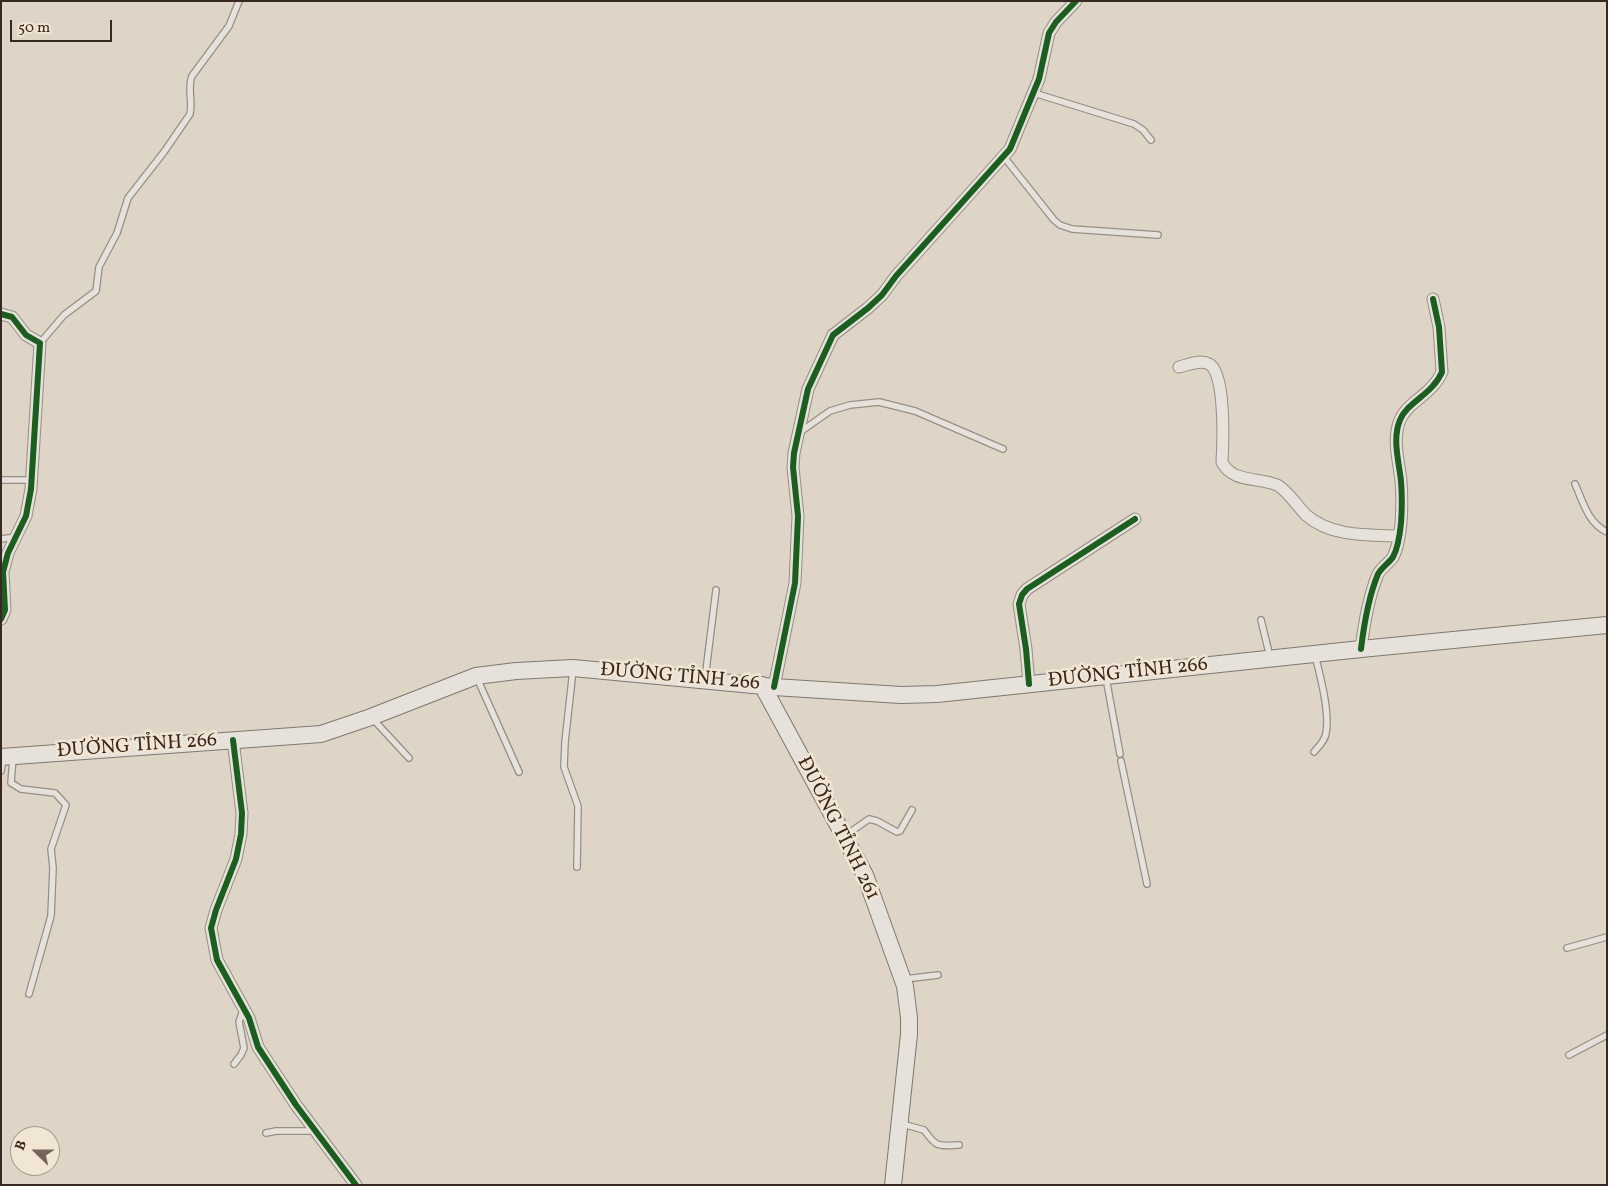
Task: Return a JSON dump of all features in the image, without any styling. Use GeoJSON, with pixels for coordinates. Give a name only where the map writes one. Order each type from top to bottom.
{"type":"FeatureCollection","features":[{"type":"Feature","properties":{"kind":"main road","name":"ĐƯỜNG TỈNH 266"},"geometry":{"type":"LineString","coordinates":[[5,760],[321,734],[371,717],[476,676],[516,671],[573,668],[768,686],[900,695],[937,694],[1361,649],[1607,626]]}},
{"type":"Feature","properties":{"kind":"main road","name":"ĐƯỜNG TỈNH 261"},"geometry":{"type":"LineString","coordinates":[[768,686],[864,875],[903,979],[909,1018],[893,1185]]}},
{"type":"Feature","properties":{"kind":"street"},"geometry":{"type":"LineString","coordinates":[[768,686],[795,583],[798,516],[793,467],[794,453],[808,389],[833,334],[882,295],[896,276],[1004,157],[1013,144],[1023,114],[1039,79],[1049,33],[1056,22],[1076,1]]}},
{"type":"Feature","properties":{"kind":"street"},"geometry":{"type":"LineString","coordinates":[[1361,649],[1365,620],[1378,574],[1393,556],[1401,522],[1401,483],[1396,436],[1397,429],[1404,413],[1429,391],[1442,372],[1438,327],[1433,299]]}},
{"type":"Feature","properties":{"kind":"street"},"geometry":{"type":"LineString","coordinates":[[1,314],[12,317],[26,335],[40,342],[31,480],[26,516],[8,553],[3,572],[5,610],[1,618]]}},
{"type":"Feature","properties":{"kind":"street"},"geometry":{"type":"LineString","coordinates":[[1179,367],[1200,362],[1211,364],[1214,368],[1223,407],[1222,462],[1225,468],[1249,480],[1269,482],[1279,486],[1308,516],[1320,524],[1338,531],[1356,534],[1398,536]]}},
{"type":"Feature","properties":{"kind":"street"},"geometry":{"type":"LineString","coordinates":[[1029,684],[1019,604],[1022,595],[1027,589],[1135,520]]}},
{"type":"Feature","properties":{"kind":"street"},"geometry":{"type":"LineString","coordinates":[[233,740],[242,813],[241,834],[236,859],[211,928],[217,960],[244,1008],[258,1047],[356,1185]]}},
{"type":"Feature","properties":{"kind":"lane"},"geometry":{"type":"LineString","coordinates":[[40,342],[64,315],[96,291],[99,267],[116,233],[128,198],[164,152],[190,114],[192,107],[189,85],[192,76],[229,26],[239,1]]}},
{"type":"Feature","properties":{"kind":"lane"},"geometry":{"type":"LineString","coordinates":[[1034,93],[1134,124],[1143,130],[1151,140]]}},
{"type":"Feature","properties":{"kind":"lane"},"geometry":{"type":"LineString","coordinates":[[1004,157],[1060,225],[1072,229],[1158,235]]}},
{"type":"Feature","properties":{"kind":"lane"},"geometry":{"type":"LineString","coordinates":[[798,433],[830,411],[850,405],[879,402],[915,411],[1004,449]]}},
{"type":"Feature","properties":{"kind":"lane"},"geometry":{"type":"LineString","coordinates":[[1,480],[31,480]]}},
{"type":"Feature","properties":{"kind":"lane"},"geometry":{"type":"LineString","coordinates":[[1575,484],[1590,519],[1599,528],[1607,532]]}},
{"type":"Feature","properties":{"kind":"lane"},"geometry":{"type":"LineString","coordinates":[[2,539],[16,537]]}},
{"type":"Feature","properties":{"kind":"lane"},"geometry":{"type":"LineString","coordinates":[[705,681],[716,590]]}},
{"type":"Feature","properties":{"kind":"lane"},"geometry":{"type":"LineString","coordinates":[[1261,620],[1271,659]]}},
{"type":"Feature","properties":{"kind":"lane"},"geometry":{"type":"LineString","coordinates":[[1314,752],[1324,741],[1327,721],[1315,654]]}},
{"type":"Feature","properties":{"kind":"lane"},"geometry":{"type":"LineString","coordinates":[[573,668],[564,767],[578,806],[577,867]]}},
{"type":"Feature","properties":{"kind":"lane"},"geometry":{"type":"LineString","coordinates":[[476,676],[519,772]]}},
{"type":"Feature","properties":{"kind":"lane"},"geometry":{"type":"LineString","coordinates":[[1105,676],[1147,884]]}},
{"type":"Feature","properties":{"kind":"lane"},"geometry":{"type":"LineString","coordinates":[[371,717],[409,758]]}},
{"type":"Feature","properties":{"kind":"lane"},"geometry":{"type":"LineString","coordinates":[[5,760],[11,783],[21,789],[55,793],[66,805],[51,850],[53,868],[51,916],[30,994]]}},
{"type":"Feature","properties":{"kind":"lane"},"geometry":{"type":"LineString","coordinates":[[845,836],[869,819],[878,821],[897,832],[900,831],[912,810]]}},
{"type":"Feature","properties":{"kind":"lane"},"geometry":{"type":"LineString","coordinates":[[1566,948],[1607,937]]}},
{"type":"Feature","properties":{"kind":"lane"},"geometry":{"type":"LineString","coordinates":[[903,979],[938,975]]}},
{"type":"Feature","properties":{"kind":"lane"},"geometry":{"type":"LineString","coordinates":[[234,1064],[244,1048],[239,1022],[244,1008]]}},
{"type":"Feature","properties":{"kind":"lane"},"geometry":{"type":"LineString","coordinates":[[1569,1054],[1607,1034]]}},
{"type":"Feature","properties":{"kind":"lane"},"geometry":{"type":"LineString","coordinates":[[900,1123],[924,1130],[929,1139],[936,1144],[959,1145]]}},
{"type":"Feature","properties":{"kind":"lane"},"geometry":{"type":"LineString","coordinates":[[266,1133],[290,1130],[316,1131]]}},
{"type":"Feature","properties":{"kind":"cycle path"},"geometry":{"type":"LineString","coordinates":[[774,687],[795,583],[798,516],[793,467],[794,453],[808,389],[833,335],[882,295],[896,276],[1010,149],[1039,79],[1049,33],[1056,22],[1076,1]]}},
{"type":"Feature","properties":{"kind":"cycle path"},"geometry":{"type":"LineString","coordinates":[[1361,649],[1367,611],[1378,574],[1393,557],[1399,536],[1402,497],[1396,435],[1400,420],[1408,408],[1432,387],[1442,372],[1439,327],[1433,299]]}},
{"type":"Feature","properties":{"kind":"cycle path"},"geometry":{"type":"LineString","coordinates":[[1,314],[12,317],[26,335],[40,343],[31,489],[26,516],[8,553],[3,572],[5,610],[1,619]]}},
{"type":"Feature","properties":{"kind":"cycle path"},"geometry":{"type":"LineString","coordinates":[[1029,684],[1019,604],[1022,595],[1027,589],[1135,519]]}},
{"type":"Feature","properties":{"kind":"cycle path"},"geometry":{"type":"LineString","coordinates":[[233,740],[242,813],[241,834],[236,859],[211,928],[217,960],[249,1018],[258,1047],[296,1105],[356,1185]]}}]}
